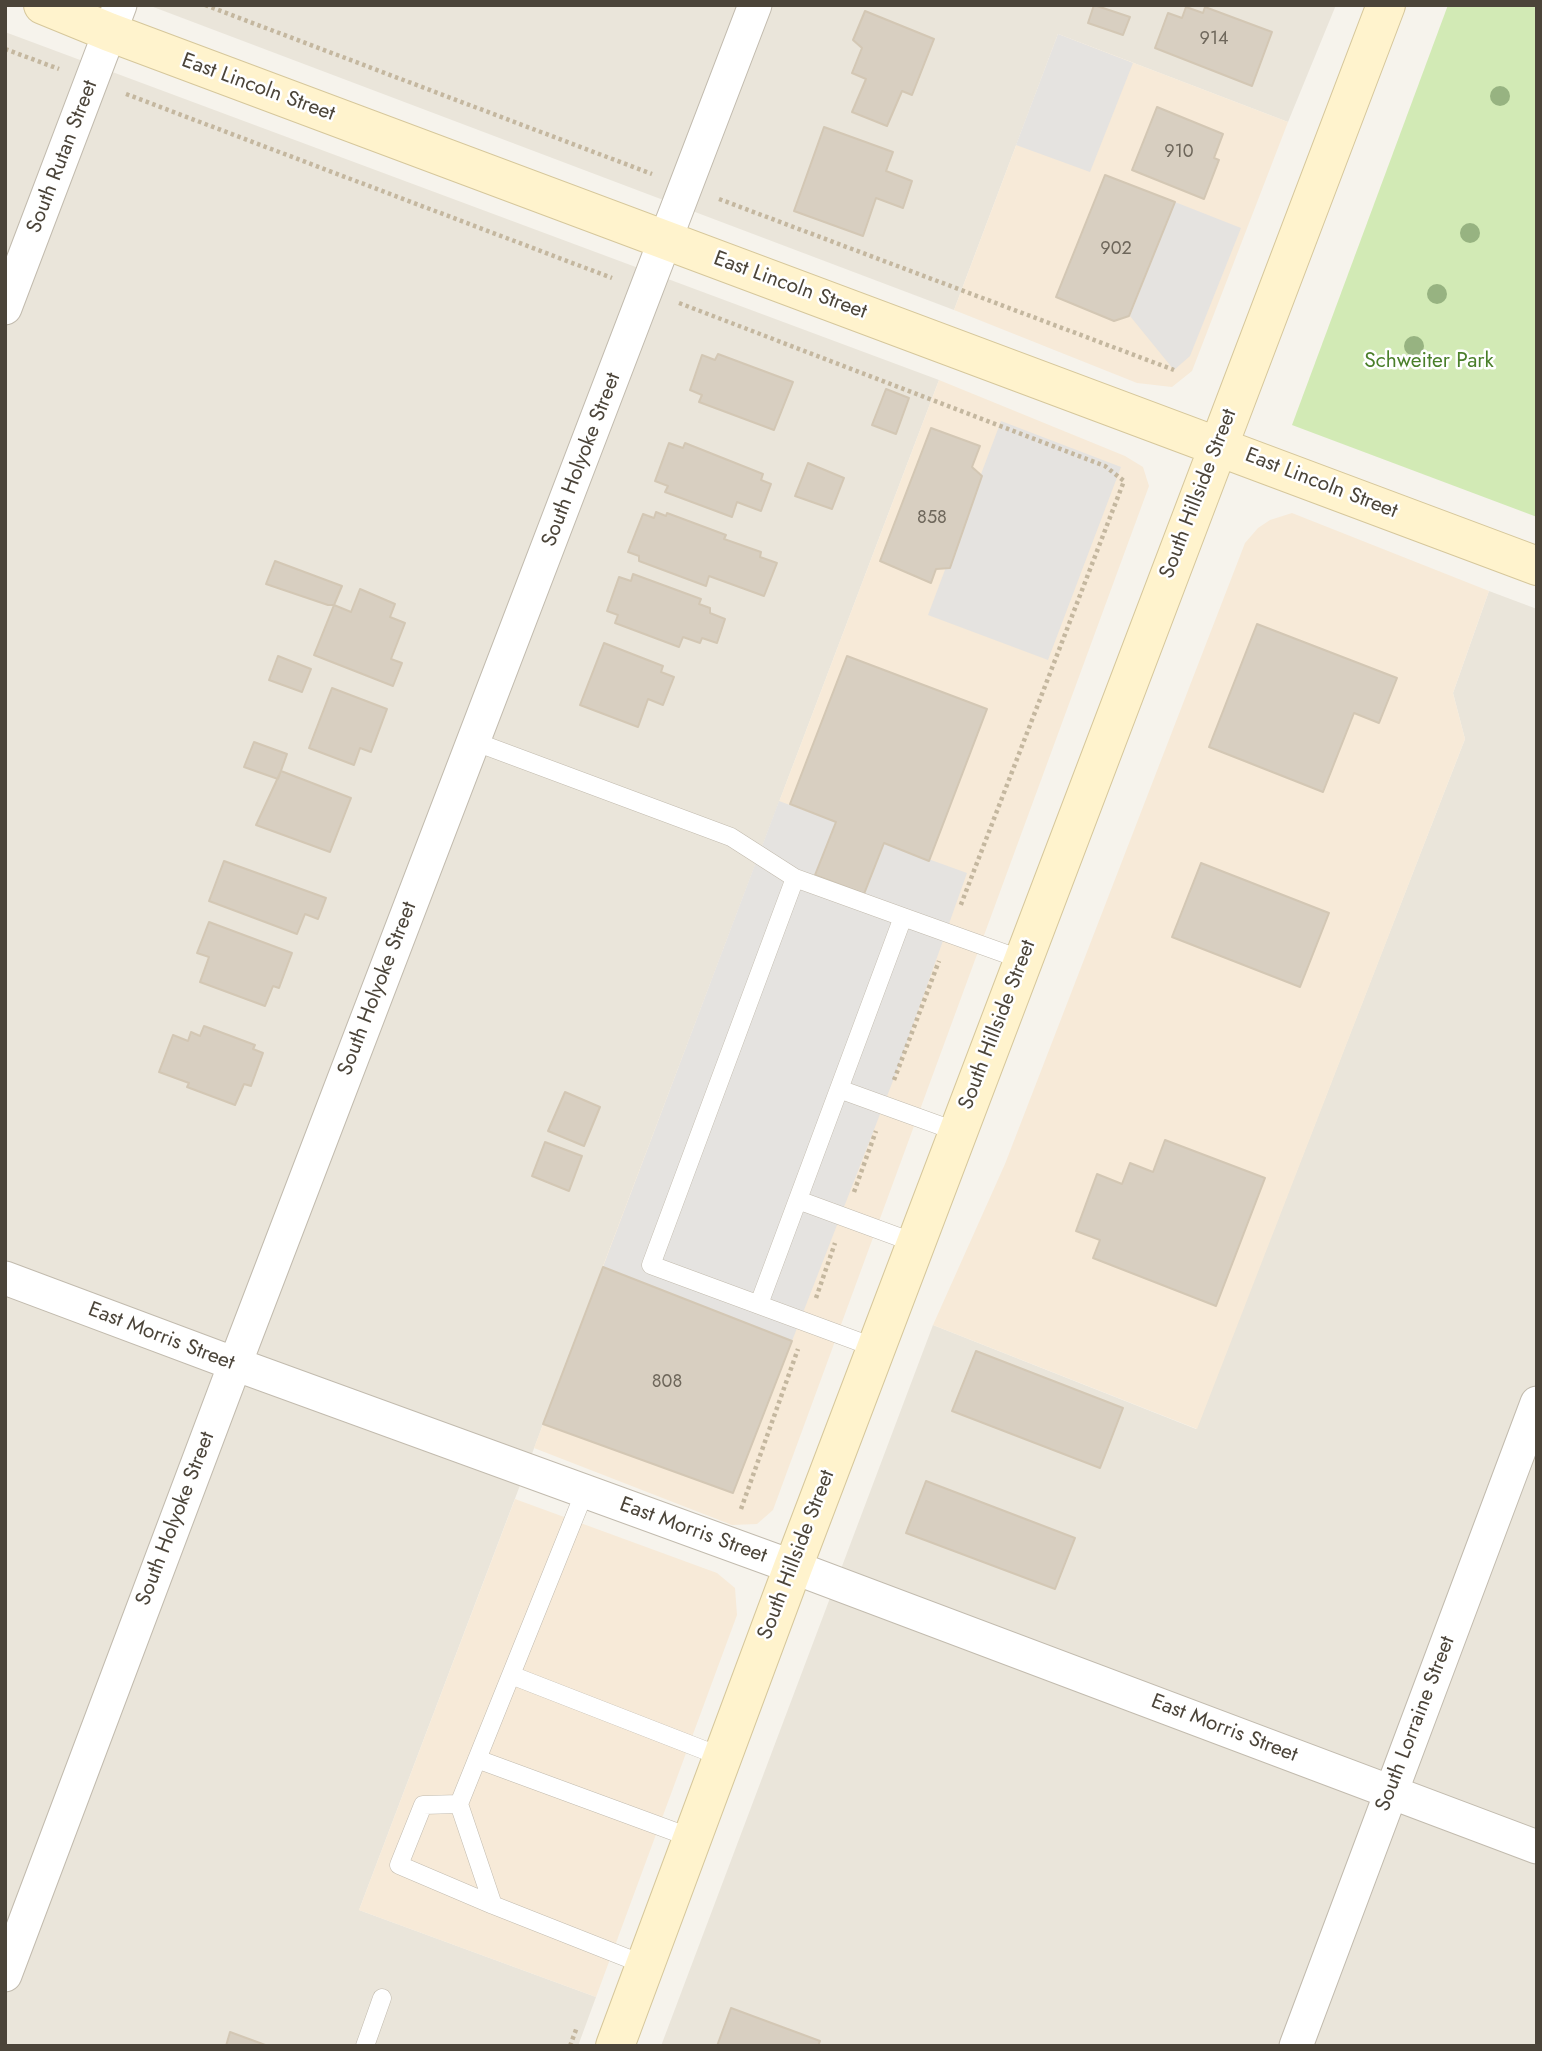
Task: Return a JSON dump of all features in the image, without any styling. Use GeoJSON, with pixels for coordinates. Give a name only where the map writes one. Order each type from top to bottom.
{"type":"FeatureCollection","features":[{"type":"Feature","properties":{"kind":"main road","name":"East Lincoln Street"},"geometry":{"type":"LineString","coordinates":[[43,5],[115,19],[666,240],[1537,566]]}},
{"type":"Feature","properties":{"kind":"main road","name":"South Hillside Street"},"geometry":{"type":"LineString","coordinates":[[615,2046],[915,1243],[1386,5]]}},
{"type":"Feature","properties":{"kind":"street","name":"South Holyoke Street"},"geometry":{"type":"LineString","coordinates":[[5,1975],[235,1364],[755,5]]}},
{"type":"Feature","properties":{"kind":"street","name":"South Rutan Street"},"geometry":{"type":"LineString","coordinates":[[5,308],[115,19]]}},
{"type":"Feature","properties":{"kind":"street","name":"East Morris Street"},"geometry":{"type":"LineString","coordinates":[[5,1278],[793,1567],[1537,1847]]}},
{"type":"Feature","properties":{"kind":"street","name":"South Lorraine Street"},"geometry":{"type":"LineString","coordinates":[[1296,2046],[1537,1403]]}},
{"type":"Feature","properties":{"kind":"lane"},"geometry":{"type":"LineString","coordinates":[[473,741],[731,837],[795,878],[1023,960]]}},
{"type":"Feature","properties":{"kind":"lane"},"geometry":{"type":"LineString","coordinates":[[795,878],[651,1265],[876,1348]]}},
{"type":"Feature","properties":{"kind":"lane"},"geometry":{"type":"LineString","coordinates":[[759,1304],[903,917]]}},
{"type":"Feature","properties":{"kind":"lane"},"geometry":{"type":"LineString","coordinates":[[839,1089],[958,1132]]}},
{"type":"Feature","properties":{"kind":"lane"},"geometry":{"type":"LineString","coordinates":[[798,1200],[915,1243]]}},
{"type":"Feature","properties":{"kind":"lane"},"geometry":{"type":"LineString","coordinates":[[493,1905],[459,1804],[585,1491]]}},
{"type":"Feature","properties":{"kind":"lane"},"geometry":{"type":"LineString","coordinates":[[511,1675],[722,1757]]}},
{"type":"Feature","properties":{"kind":"lane"},"geometry":{"type":"LineString","coordinates":[[477,1759],[692,1838]]}},
{"type":"Feature","properties":{"kind":"lane"},"geometry":{"type":"LineString","coordinates":[[459,1804],[423,1805],[399,1865],[645,1965]]}},
{"type":"Feature","properties":{"kind":"lane"},"geometry":{"type":"LineString","coordinates":[[365,2046],[382,1998]]}},
{"type":"Feature","properties":{"kind":"path"},"geometry":{"type":"LineString","coordinates":[[5,49],[1105,466],[1124,481],[949,934],[807,1322],[741,1506],[739,1548]]}},
{"type":"Feature","properties":{"kind":"path"},"geometry":{"type":"LineString","coordinates":[[570,2046],[579,2022]]}},
{"type":"Feature","properties":{"kind":"shaded area"},"geometry":{"type":"Polygon","coordinates":[[[148,5],[1336,5],[1288,122],[1058,34],[954,310],[148,5]]]}},
{"type":"Feature","properties":{"kind":"shaded area"},"geometry":{"type":"Polygon","coordinates":[[[5,32],[939,380],[359,1910],[596,1997],[578,2046],[5,2046],[5,32]]]}},
{"type":"Feature","properties":{"kind":"shaded area"},"geometry":{"type":"Polygon","coordinates":[[[1058,34],[1288,122],[1192,371],[1172,387],[1137,383],[954,310],[1058,34]]]}},
{"type":"Feature","properties":{"kind":"shaded area"},"geometry":{"type":"Polygon","coordinates":[[[1058,34],[1133,63],[1090,172],[1016,145],[1058,34]]]}},
{"type":"Feature","properties":{"kind":"shaded area"},"geometry":{"type":"Polygon","coordinates":[[[1175,202],[1241,228],[1190,356],[1174,370],[1130,316],[1175,202]]]}},
{"type":"Feature","properties":{"kind":"shaded area"},"geometry":{"type":"Polygon","coordinates":[[[939,380],[1125,456],[1143,467],[1149,486],[773,1510],[757,1524],[732,1525],[534,1448],[939,380]]]}},
{"type":"Feature","properties":{"kind":"shaded area"},"geometry":{"type":"Polygon","coordinates":[[[1001,421],[1121,467],[1048,660],[928,615],[1001,421]]]}},
{"type":"Feature","properties":{"kind":"shaded area"},"geometry":{"type":"Polygon","coordinates":[[[1292,513],[1489,591],[1453,693],[1465,739],[1197,1429],[933,1325],[1005,1164],[1245,543],[1258,528],[1270,520],[1292,513]]]}},
{"type":"Feature","properties":{"kind":"shaded area"},"geometry":{"type":"Polygon","coordinates":[[[1489,591],[1537,609],[1537,2046],[661,2046],[933,1325],[1196,1429],[1465,739],[1453,693],[1489,591]]]}},
{"type":"Feature","properties":{"kind":"shaded area"},"geometry":{"type":"Polygon","coordinates":[[[779,801],[836,822],[816,876],[864,894],[884,843],[967,873],[896,1073],[792,1341],[603,1267],[779,801]]]}},
{"type":"Feature","properties":{"kind":"shaded area"},"geometry":{"type":"Polygon","coordinates":[[[515,1499],[717,1573],[735,1588],[737,1615],[596,1997],[359,1910],[515,1499]]]}},
{"type":"Feature","properties":{"kind":"green space","name":"Schweiter Park"},"geometry":{"type":"Polygon","coordinates":[[[1448,5],[1537,5],[1537,517],[1292,425],[1448,5]]]}},
{"type":"Feature","properties":{"kind":"building"},"geometry":{"type":"Polygon","coordinates":[[[1094,5],[1130,17],[1123,35],[1088,23],[1094,5]]]}},
{"type":"Feature","properties":{"kind":"building"},"geometry":{"type":"Polygon","coordinates":[[[1186,7],[1203,13],[1205,7],[1272,32],[1252,86],[1155,48],[1168,13],[1182,18],[1186,7]]]}},
{"type":"Feature","properties":{"kind":"building"},"geometry":{"type":"Polygon","coordinates":[[[865,11],[934,39],[912,95],[902,91],[887,126],[852,112],[866,79],[852,73],[862,48],[853,40],[865,11]]]}},
{"type":"Feature","properties":{"kind":"building"},"geometry":{"type":"Polygon","coordinates":[[[1157,107],[1223,134],[1214,158],[1219,160],[1204,199],[1132,170],[1157,107]]]}},
{"type":"Feature","properties":{"kind":"building"},"geometry":{"type":"Polygon","coordinates":[[[824,127],[893,152],[886,171],[912,181],[903,208],[876,198],[863,236],[794,211],[824,127]]]}},
{"type":"Feature","properties":{"kind":"building"},"geometry":{"type":"Polygon","coordinates":[[[1105,175],[1175,202],[1129,316],[1114,321],[1056,297],[1105,175]]]}},
{"type":"Feature","properties":{"kind":"building"},"geometry":{"type":"Polygon","coordinates":[[[718,354],[793,382],[774,430],[699,402],[702,395],[690,390],[702,355],[715,360],[718,354]]]}},
{"type":"Feature","properties":{"kind":"building"},"geometry":{"type":"Polygon","coordinates":[[[886,389],[909,398],[896,434],[872,425],[886,389]]]}},
{"type":"Feature","properties":{"kind":"building"},"geometry":{"type":"Polygon","coordinates":[[[931,428],[980,446],[972,467],[982,476],[950,568],[936,569],[931,583],[880,561],[931,428]]]}},
{"type":"Feature","properties":{"kind":"building"},"geometry":{"type":"Polygon","coordinates":[[[669,443],[683,448],[685,443],[763,474],[761,480],[771,484],[761,511],[737,502],[732,517],[665,492],[668,486],[655,481],[669,443]]]}},
{"type":"Feature","properties":{"kind":"building"},"geometry":{"type":"Polygon","coordinates":[[[808,463],[844,478],[832,509],[795,496],[808,463]]]}},
{"type":"Feature","properties":{"kind":"building"},"geometry":{"type":"Polygon","coordinates":[[[656,512],[666,516],[667,513],[726,535],[724,539],[761,552],[760,557],[777,563],[764,596],[709,576],[706,586],[639,561],[639,556],[628,552],[643,514],[654,518],[656,512]]]}},
{"type":"Feature","properties":{"kind":"building"},"geometry":{"type":"Polygon","coordinates":[[[275,561],[342,586],[334,605],[266,584],[275,561]]]}},
{"type":"Feature","properties":{"kind":"building"},"geometry":{"type":"Polygon","coordinates":[[[633,574],[701,599],[699,604],[710,608],[710,613],[725,619],[717,643],[702,638],[700,643],[683,637],[679,647],[615,623],[618,615],[607,611],[619,577],[631,581],[633,574]]]}},
{"type":"Feature","properties":{"kind":"building"},"geometry":{"type":"Polygon","coordinates":[[[360,589],[395,604],[390,617],[405,623],[391,659],[402,663],[393,686],[314,655],[334,605],[351,612],[360,589]]]}},
{"type":"Feature","properties":{"kind":"building"},"geometry":{"type":"Polygon","coordinates":[[[1257,624],[1397,678],[1379,723],[1354,713],[1323,792],[1209,747],[1257,624]]]}},
{"type":"Feature","properties":{"kind":"building"},"geometry":{"type":"Polygon","coordinates":[[[604,643],[663,666],[661,672],[674,677],[663,705],[648,699],[638,727],[580,705],[604,643]]]}},
{"type":"Feature","properties":{"kind":"building"},"geometry":{"type":"Polygon","coordinates":[[[278,656],[311,669],[302,692],[269,680],[278,656]]]}},
{"type":"Feature","properties":{"kind":"building"},"geometry":{"type":"Polygon","coordinates":[[[847,656],[987,709],[929,861],[884,843],[864,894],[815,875],[836,822],[790,804],[847,656]]]}},
{"type":"Feature","properties":{"kind":"building"},"geometry":{"type":"Polygon","coordinates":[[[332,688],[387,709],[371,752],[360,748],[354,765],[309,748],[332,688]]]}},
{"type":"Feature","properties":{"kind":"building"},"geometry":{"type":"Polygon","coordinates":[[[254,742],[287,754],[278,779],[244,767],[254,742]]]}},
{"type":"Feature","properties":{"kind":"building"},"geometry":{"type":"Polygon","coordinates":[[[281,771],[351,798],[330,852],[256,825],[281,771]]]}},
{"type":"Feature","properties":{"kind":"building"},"geometry":{"type":"Polygon","coordinates":[[[224,861],[326,898],[318,919],[305,914],[297,934],[209,901],[224,861]]]}},
{"type":"Feature","properties":{"kind":"building"},"geometry":{"type":"Polygon","coordinates":[[[1201,863],[1329,913],[1300,987],[1172,937],[1201,863]]]}},
{"type":"Feature","properties":{"kind":"building"},"geometry":{"type":"Polygon","coordinates":[[[209,922],[292,953],[279,988],[273,986],[265,1006],[200,982],[209,957],[197,953],[209,922]]]}},
{"type":"Feature","properties":{"kind":"building"},"geometry":{"type":"Polygon","coordinates":[[[204,1026],[255,1045],[253,1049],[263,1053],[251,1086],[244,1084],[235,1105],[187,1087],[189,1083],[159,1072],[173,1035],[188,1041],[191,1032],[200,1036],[204,1026]]]}},
{"type":"Feature","properties":{"kind":"building"},"geometry":{"type":"Polygon","coordinates":[[[565,1092],[600,1107],[584,1146],[548,1131],[565,1092]]]}},
{"type":"Feature","properties":{"kind":"building"},"geometry":{"type":"Polygon","coordinates":[[[1165,1140],[1265,1178],[1216,1306],[1093,1258],[1100,1240],[1076,1231],[1097,1174],[1122,1184],[1130,1163],[1153,1172],[1165,1140]]]}},
{"type":"Feature","properties":{"kind":"building"},"geometry":{"type":"Polygon","coordinates":[[[545,1142],[582,1156],[569,1191],[532,1176],[545,1142]]]}},
{"type":"Feature","properties":{"kind":"building"},"geometry":{"type":"Polygon","coordinates":[[[603,1267],[792,1341],[733,1493],[543,1424],[603,1267]]]}},
{"type":"Feature","properties":{"kind":"building"},"geometry":{"type":"Polygon","coordinates":[[[976,1351],[1123,1408],[1100,1468],[952,1411],[976,1351]]]}},
{"type":"Feature","properties":{"kind":"building"},"geometry":{"type":"Polygon","coordinates":[[[926,1481],[1075,1538],[1055,1589],[906,1533],[926,1481]]]}},
{"type":"Feature","properties":{"kind":"building"},"geometry":{"type":"Polygon","coordinates":[[[731,2008],[820,2041],[818,2046],[717,2046],[731,2008]]]}},
{"type":"Feature","properties":{"kind":"building"},"geometry":{"type":"Polygon","coordinates":[[[230,2032],[268,2046],[226,2046],[230,2032]]]}}]}
